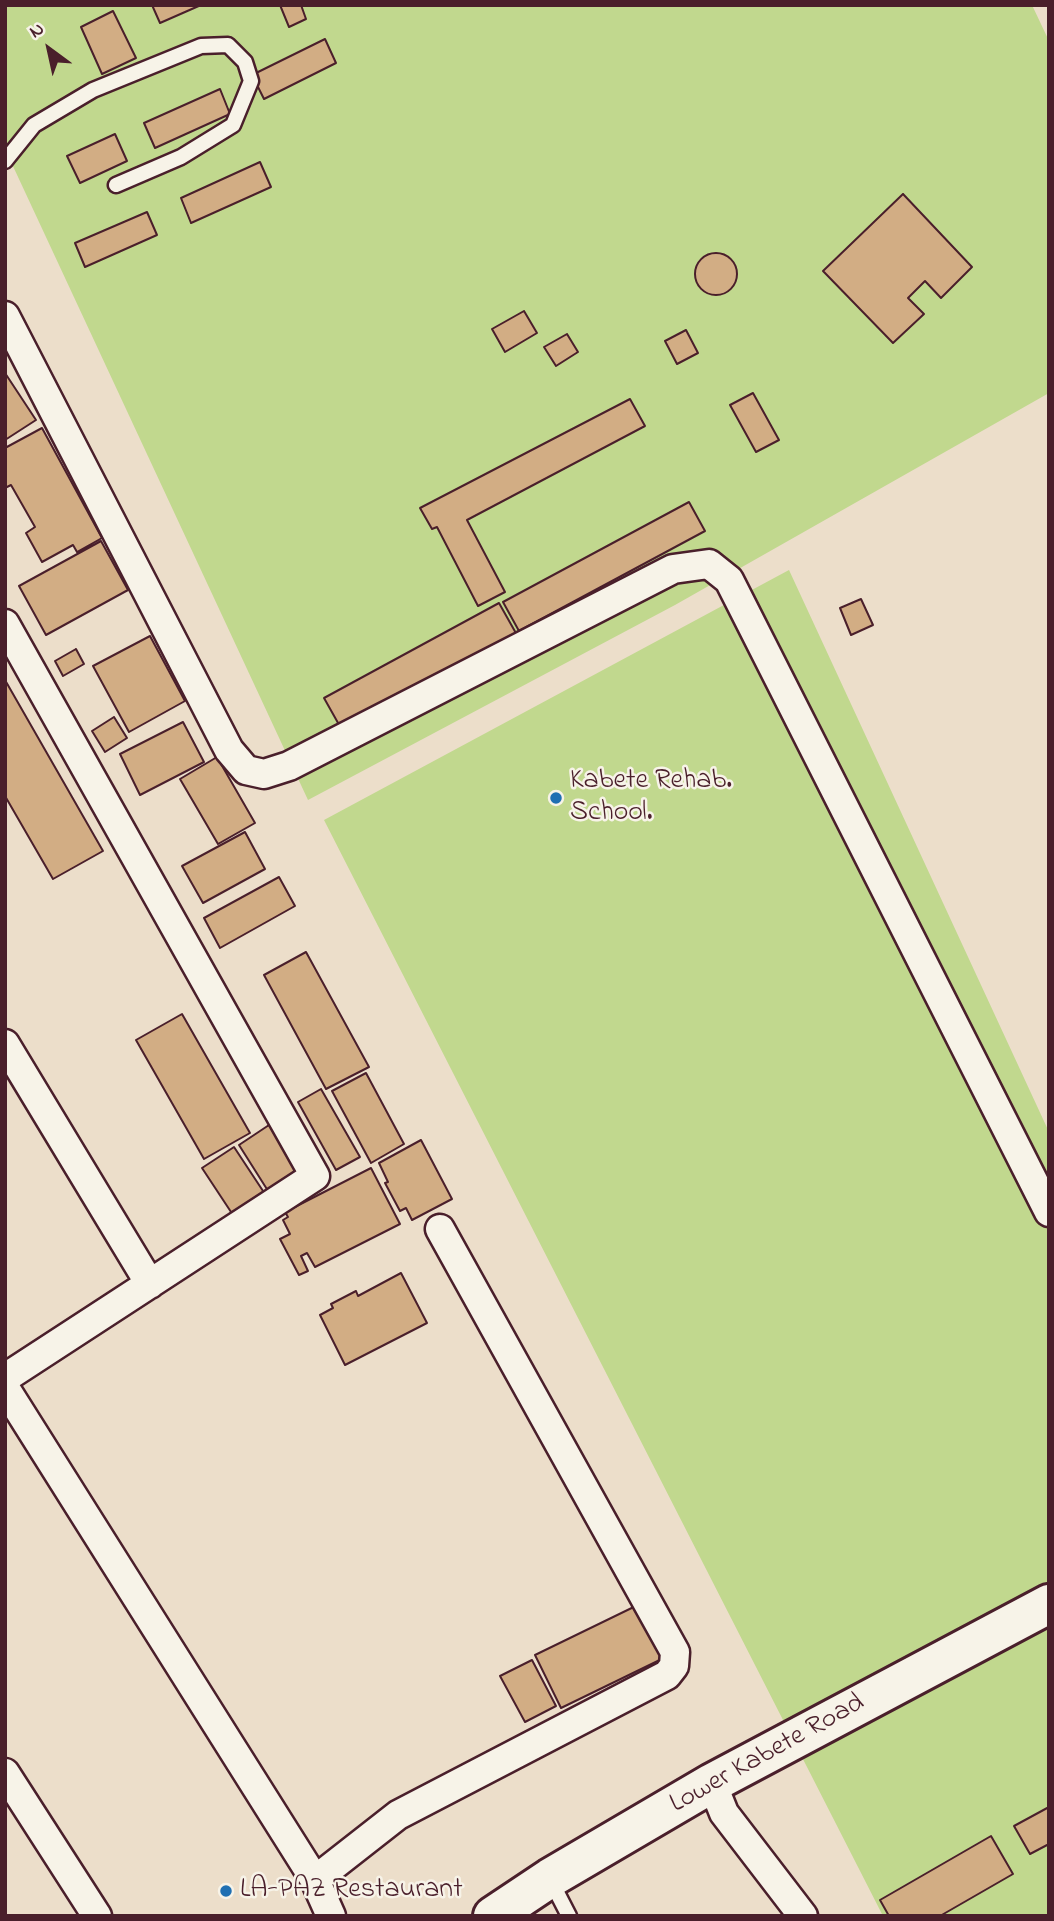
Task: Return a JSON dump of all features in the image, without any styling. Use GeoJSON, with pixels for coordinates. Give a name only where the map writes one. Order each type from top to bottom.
{"type":"FeatureCollection","features":[{"type":"Feature","properties":{"kind":"main road","name":"Lower Kabete Road"},"geometry":{"type":"LineString","coordinates":[[493,1916],[550,1878],[712,1783],[1049,1604]]}},
{"type":"Feature","properties":{"kind":"street"},"geometry":{"type":"LineString","coordinates":[[5,316],[229,750],[246,770],[264,774],[289,765],[673,569],[709,564],[729,580],[1049,1212]]}},
{"type":"Feature","properties":{"kind":"street"},"geometry":{"type":"LineString","coordinates":[[5,624],[315,1173],[313,1179],[5,1378]]}},
{"type":"Feature","properties":{"kind":"street"},"geometry":{"type":"LineString","coordinates":[[5,1044],[150,1284]]}},
{"type":"Feature","properties":{"kind":"street"},"geometry":{"type":"LineString","coordinates":[[315,1880],[398,1815],[667,1675],[674,1666],[675,1653],[440,1229]]}},
{"type":"Feature","properties":{"kind":"street"},"geometry":{"type":"LineString","coordinates":[[5,1388],[315,1880],[331,1916]]}},
{"type":"Feature","properties":{"kind":"street"},"geometry":{"type":"LineString","coordinates":[[5,1773],[97,1916]]}},
{"type":"Feature","properties":{"kind":"street"},"geometry":{"type":"LineString","coordinates":[[712,1783],[724,1813],[803,1916]]}},
{"type":"Feature","properties":{"kind":"lane"},"geometry":{"type":"LineString","coordinates":[[5,160],[34,125],[93,90],[201,46],[228,45],[244,62],[251,81],[233,125],[181,157],[116,185]]}},
{"type":"Feature","properties":{"kind":"lane"},"geometry":{"type":"LineString","coordinates":[[550,1878],[569,1916]]}},
{"type":"Feature","properties":{"kind":"green space"},"geometry":{"type":"Polygon","coordinates":[[[5,5],[1032,5],[1049,41],[1049,393],[675,605],[308,800],[5,149],[5,5]]]}},
{"type":"Feature","properties":{"kind":"green space"},"geometry":{"type":"Polygon","coordinates":[[[789,570],[1049,1132],[1049,1916],[883,1916],[324,820],[789,570]]]}},
{"type":"Feature","properties":{"kind":"building"},"geometry":{"type":"Polygon","coordinates":[[[152,5],[201,5],[160,23],[152,5]]]}},
{"type":"Feature","properties":{"kind":"building"},"geometry":{"type":"Polygon","coordinates":[[[280,5],[301,5],[306,19],[289,27],[280,5]]]}},
{"type":"Feature","properties":{"kind":"building"},"geometry":{"type":"Polygon","coordinates":[[[113,11],[136,58],[102,74],[81,27],[113,11]]]}},
{"type":"Feature","properties":{"kind":"building"},"geometry":{"type":"Polygon","coordinates":[[[325,39],[336,63],[264,99],[252,75],[325,39]]]}},
{"type":"Feature","properties":{"kind":"building"},"geometry":{"type":"Polygon","coordinates":[[[220,89],[230,114],[155,148],[144,123],[220,89]]]}},
{"type":"Feature","properties":{"kind":"building"},"geometry":{"type":"Polygon","coordinates":[[[115,134],[127,161],[80,183],[67,156],[115,134]]]}},
{"type":"Feature","properties":{"kind":"building"},"geometry":{"type":"Polygon","coordinates":[[[260,162],[271,187],[191,223],[181,198],[260,162]]]}},
{"type":"Feature","properties":{"kind":"building"},"geometry":{"type":"Polygon","coordinates":[[[903,194],[972,267],[941,298],[925,281],[908,298],[924,314],[893,343],[823,271],[903,194]]]}},
{"type":"Feature","properties":{"kind":"building"},"geometry":{"type":"Polygon","coordinates":[[[147,212],[157,235],[85,267],[75,243],[147,212]]]}},
{"type":"Feature","properties":{"kind":"building"},"geometry":{"type":"Polygon","coordinates":[[[716,253],[731,259],[737,274],[731,289],[716,295],[701,289],[695,274],[701,259],[716,253]]]}},
{"type":"Feature","properties":{"kind":"building"},"geometry":{"type":"Polygon","coordinates":[[[524,311],[537,333],[505,352],[492,329],[524,311]]]}},
{"type":"Feature","properties":{"kind":"building"},"geometry":{"type":"Polygon","coordinates":[[[686,330],[698,353],[677,364],[665,341],[686,330]]]}},
{"type":"Feature","properties":{"kind":"building"},"geometry":{"type":"Polygon","coordinates":[[[567,334],[578,352],[556,366],[544,347],[567,334]]]}},
{"type":"Feature","properties":{"kind":"building"},"geometry":{"type":"Polygon","coordinates":[[[5,373],[36,420],[5,440],[5,373]]]}},
{"type":"Feature","properties":{"kind":"building"},"geometry":{"type":"Polygon","coordinates":[[[753,393],[779,440],[756,452],[730,405],[753,393]]]}},
{"type":"Feature","properties":{"kind":"building"},"geometry":{"type":"Polygon","coordinates":[[[630,399],[645,426],[467,520],[505,592],[478,606],[437,527],[432,529],[420,508],[630,399]]]}},
{"type":"Feature","properties":{"kind":"building"},"geometry":{"type":"Polygon","coordinates":[[[42,428],[102,538],[77,552],[73,545],[42,562],[26,533],[35,527],[11,485],[5,488],[5,448],[42,428]]]}},
{"type":"Feature","properties":{"kind":"building"},"geometry":{"type":"Polygon","coordinates":[[[689,502],[705,531],[519,631],[503,602],[689,502]]]}},
{"type":"Feature","properties":{"kind":"building"},"geometry":{"type":"Polygon","coordinates":[[[101,541],[128,590],[46,635],[19,586],[101,541]]]}},
{"type":"Feature","properties":{"kind":"building"},"geometry":{"type":"Polygon","coordinates":[[[861,599],[873,625],[851,635],[840,608],[861,599]]]}},
{"type":"Feature","properties":{"kind":"building"},"geometry":{"type":"Polygon","coordinates":[[[499,603],[517,635],[342,730],[324,698],[499,603]]]}},
{"type":"Feature","properties":{"kind":"building"},"geometry":{"type":"Polygon","coordinates":[[[150,636],[185,701],[129,732],[93,666],[150,636]]]}},
{"type":"Feature","properties":{"kind":"building"},"geometry":{"type":"Polygon","coordinates":[[[76,649],[84,664],[63,676],[55,661],[76,649]]]}},
{"type":"Feature","properties":{"kind":"building"},"geometry":{"type":"Polygon","coordinates":[[[5,680],[103,851],[53,879],[5,796],[5,680]]]}},
{"type":"Feature","properties":{"kind":"building"},"geometry":{"type":"Polygon","coordinates":[[[114,717],[127,738],[105,752],[92,731],[114,717]]]}},
{"type":"Feature","properties":{"kind":"building"},"geometry":{"type":"Polygon","coordinates":[[[183,722],[204,762],[140,795],[120,754],[183,722]]]}},
{"type":"Feature","properties":{"kind":"building"},"geometry":{"type":"Polygon","coordinates":[[[217,757],[255,823],[218,844],[180,779],[217,757]]]}},
{"type":"Feature","properties":{"kind":"building"},"geometry":{"type":"Polygon","coordinates":[[[245,832],[265,869],[203,903],[182,866],[245,832]]]}},
{"type":"Feature","properties":{"kind":"building"},"geometry":{"type":"Polygon","coordinates":[[[279,877],[295,906],[220,948],[204,918],[279,877]]]}},
{"type":"Feature","properties":{"kind":"building"},"geometry":{"type":"Polygon","coordinates":[[[306,952],[369,1067],[326,1089],[264,975],[306,952]]]}},
{"type":"Feature","properties":{"kind":"building"},"geometry":{"type":"Polygon","coordinates":[[[182,1014],[250,1133],[204,1159],[136,1040],[182,1014]]]}},
{"type":"Feature","properties":{"kind":"building"},"geometry":{"type":"Polygon","coordinates":[[[366,1073],[404,1144],[371,1163],[332,1091],[366,1073]]]}},
{"type":"Feature","properties":{"kind":"building"},"geometry":{"type":"Polygon","coordinates":[[[321,1089],[360,1157],[336,1170],[298,1102],[321,1089]]]}},
{"type":"Feature","properties":{"kind":"building"},"geometry":{"type":"Polygon","coordinates":[[[269,1125],[301,1175],[270,1194],[239,1145],[269,1125]]]}},
{"type":"Feature","properties":{"kind":"building"},"geometry":{"type":"Polygon","coordinates":[[[421,1140],[452,1199],[412,1220],[406,1208],[400,1211],[385,1183],[388,1182],[379,1163],[421,1140]]]}},
{"type":"Feature","properties":{"kind":"building"},"geometry":{"type":"Polygon","coordinates":[[[234,1147],[267,1197],[235,1218],[202,1168],[234,1147]]]}},
{"type":"Feature","properties":{"kind":"building"},"geometry":{"type":"Polygon","coordinates":[[[371,1168],[400,1224],[315,1267],[307,1253],[301,1256],[308,1271],[299,1275],[280,1239],[290,1234],[283,1220],[288,1217],[285,1212],[371,1168]]]}},
{"type":"Feature","properties":{"kind":"building"},"geometry":{"type":"Polygon","coordinates":[[[401,1273],[427,1323],[345,1365],[320,1315],[333,1308],[331,1304],[356,1291],[358,1296],[401,1273]]]}},
{"type":"Feature","properties":{"kind":"building"},"geometry":{"type":"Polygon","coordinates":[[[644,1602],[670,1655],[561,1708],[535,1655],[644,1602]]]}},
{"type":"Feature","properties":{"kind":"building"},"geometry":{"type":"Polygon","coordinates":[[[532,1660],[556,1706],[525,1722],[500,1676],[532,1660]]]}},
{"type":"Feature","properties":{"kind":"building"},"geometry":{"type":"Polygon","coordinates":[[[1049,1807],[1049,1844],[1030,1854],[1014,1826],[1049,1807]]]}},
{"type":"Feature","properties":{"kind":"building"},"geometry":{"type":"Polygon","coordinates":[[[991,1836],[1013,1874],[940,1916],[889,1916],[880,1900],[991,1836]]]}},
{"type":"Feature","properties":{"kind":"place","name":"Kabete Rehab. School."},"geometry":{"type":"Point","coordinates":[556,798]}},
{"type":"Feature","properties":{"kind":"place","name":"LA-PAZ Restaurant"},"geometry":{"type":"Point","coordinates":[226,1891]}}]}
